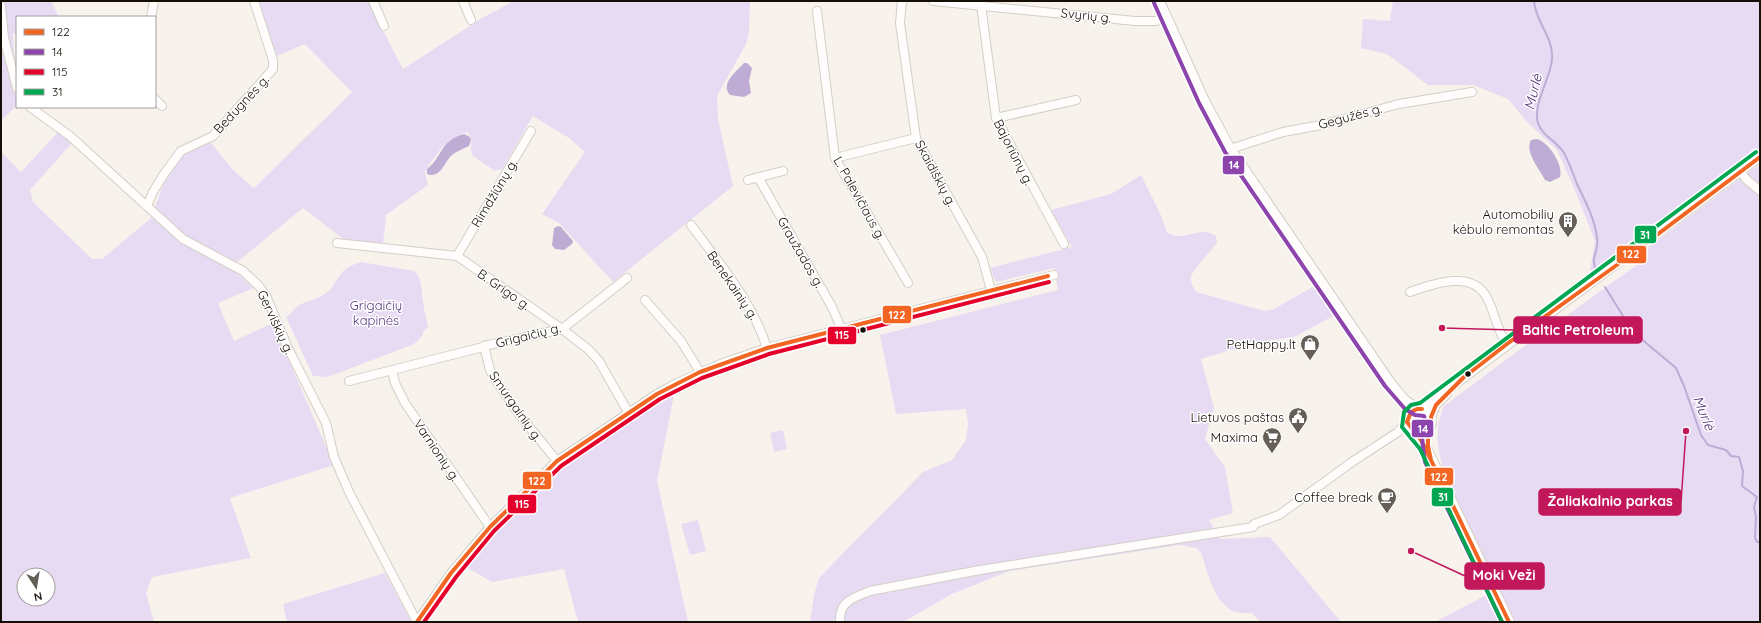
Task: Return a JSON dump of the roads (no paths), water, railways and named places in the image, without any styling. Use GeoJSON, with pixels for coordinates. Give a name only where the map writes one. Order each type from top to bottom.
{"type":"FeatureCollection","features":[{"type":"Feature","properties":{"kind":"main road"},"geometry":{"type":"LineString","coordinates":[[1159,1],[1204,101],[1230,149],[1390,383],[1404,400],[1419,409],[1426,410],[1431,417],[1431,423],[1428,429],[1428,446],[1431,460]]}},
{"type":"Feature","properties":{"kind":"main road"},"geometry":{"type":"LineString","coordinates":[[1390,383],[1411,426],[1431,460],[1509,622]]}},
{"type":"Feature","properties":{"kind":"main road"},"geometry":{"type":"LineString","coordinates":[[1411,426],[1411,412],[1419,409]]}},
{"type":"Feature","properties":{"kind":"main road"},"geometry":{"type":"LineString","coordinates":[[1411,426],[1422,432],[1428,429]]}},
{"type":"Feature","properties":{"kind":"street"},"geometry":{"type":"LineString","coordinates":[[151,16],[154,1]]}},
{"type":"Feature","properties":{"kind":"street","name":"Bedugnės g."},"geometry":{"type":"LineString","coordinates":[[147,206],[153,192],[164,174],[181,151],[213,136],[273,69],[273,60],[254,1]]}},
{"type":"Feature","properties":{"kind":"street"},"geometry":{"type":"LineString","coordinates":[[373,1],[384,26]]}},
{"type":"Feature","properties":{"kind":"street"},"geometry":{"type":"LineString","coordinates":[[464,1],[471,20]]}},
{"type":"Feature","properties":{"kind":"street","name":"Skaidiškių g."},"geometry":{"type":"LineString","coordinates":[[902,1],[900,23],[916,138],[982,257],[991,290]]}},
{"type":"Feature","properties":{"kind":"street","name":"Svyrių g."},"geometry":{"type":"LineString","coordinates":[[933,1],[1135,21],[1155,21],[1166,19]]}},
{"type":"Feature","properties":{"kind":"street","name":"Bajoriūnų g."},"geometry":{"type":"LineString","coordinates":[[981,5],[996,118],[1064,244]]}},
{"type":"Feature","properties":{"kind":"street"},"geometry":{"type":"LineString","coordinates":[[1,6],[4,38],[16,84]]}},
{"type":"Feature","properties":{"kind":"street","name":"L. Palevičiaus g."},"geometry":{"type":"LineString","coordinates":[[817,12],[835,158],[908,283]]}},
{"type":"Feature","properties":{"kind":"street","name":"Gegužės g."},"geometry":{"type":"LineString","coordinates":[[1230,149],[1283,132],[1321,125],[1399,104],[1472,92]]}},
{"type":"Feature","properties":{"kind":"street"},"geometry":{"type":"LineString","coordinates":[[156,100],[162,106]]}},
{"type":"Feature","properties":{"kind":"street"},"geometry":{"type":"LineString","coordinates":[[996,118],[1076,100]]}},
{"type":"Feature","properties":{"kind":"street","name":"Gerviškių g."},"geometry":{"type":"LineString","coordinates":[[31,108],[70,136],[184,239],[243,271],[259,286],[267,298],[287,346],[316,391],[339,470],[417,622]]}},
{"type":"Feature","properties":{"kind":"street","name":"Rimdžiūnų g."},"geometry":{"type":"LineString","coordinates":[[457,256],[531,131]]}},
{"type":"Feature","properties":{"kind":"street"},"geometry":{"type":"LineString","coordinates":[[835,158],[916,138]]}},
{"type":"Feature","properties":{"kind":"street"},"geometry":{"type":"LineString","coordinates":[[1419,409],[1463,378],[1760,157]]}},
{"type":"Feature","properties":{"kind":"street"},"geometry":{"type":"LineString","coordinates":[[748,180],[783,171]]}},
{"type":"Feature","properties":{"kind":"street"},"geometry":{"type":"LineString","coordinates":[[1741,172],[1746,179],[1760,191]]}},
{"type":"Feature","properties":{"kind":"street","name":"Graužados g."},"geometry":{"type":"LineString","coordinates":[[758,177],[832,307],[841,328]]}},
{"type":"Feature","properties":{"kind":"street","name":"Benekainių g."},"geometry":{"type":"LineString","coordinates":[[691,225],[751,308],[767,348]]}},
{"type":"Feature","properties":{"kind":"street","name":"B. Grigo g."},"geometry":{"type":"LineString","coordinates":[[337,243],[457,256],[562,329],[588,349],[598,361],[628,412]]}},
{"type":"Feature","properties":{"kind":"street"},"geometry":{"type":"LineString","coordinates":[[417,622],[452,573],[490,527],[557,461],[657,394],[700,372],[767,348],[1054,275]]}},
{"type":"Feature","properties":{"kind":"street","name":"Grigaičių g."},"geometry":{"type":"LineString","coordinates":[[349,381],[482,347],[562,329],[627,278]]}},
{"type":"Feature","properties":{"kind":"street"},"geometry":{"type":"LineString","coordinates":[[1410,292],[1429,285],[1464,281],[1471,283],[1486,296],[1500,332],[1507,344]]}},
{"type":"Feature","properties":{"kind":"street"},"geometry":{"type":"LineString","coordinates":[[645,300],[681,341],[700,372]]}},
{"type":"Feature","properties":{"kind":"street","name":"Smurgainių g."},"geometry":{"type":"LineString","coordinates":[[482,347],[490,370],[518,414],[557,461]]}},
{"type":"Feature","properties":{"kind":"street","name":"Varnionių g."},"geometry":{"type":"LineString","coordinates":[[392,370],[395,383],[405,403],[490,527]]}},
{"type":"Feature","properties":{"kind":"street"},"geometry":{"type":"LineString","coordinates":[[1431,417],[1436,405],[1463,378]]}},
{"type":"Feature","properties":{"kind":"street"},"geometry":{"type":"LineString","coordinates":[[840,619],[840,611],[844,604],[854,597],[870,591],[980,570],[1253,527],[1254,524],[1279,515],[1352,462],[1398,432],[1411,426]]}},
{"type":"Feature","properties":{"kind":"waterway","name":"Murlė"},"geometry":{"type":"LineString","coordinates":[[1534,1],[1535,8],[1552,51],[1551,66],[1538,108],[1538,123],[1546,135],[1558,145],[1564,153],[1589,210],[1596,231],[1597,246],[1594,260],[1596,271]]}},
{"type":"Feature","properties":{"kind":"waterway","name":"Murlė"},"geometry":{"type":"LineString","coordinates":[[1605,287],[1633,332],[1676,368],[1684,386],[1701,435],[1708,445],[1726,450],[1731,456],[1739,457],[1743,471],[1742,486],[1757,497],[1754,507],[1756,517],[1755,538],[1757,542],[1760,542]]}},
{"type":"Feature","properties":{"kind":"place","name":"Automobilių kėbulo remontas"},"geometry":{"type":"Point","coordinates":[1568,238]}},
{"type":"Feature","properties":{"kind":"place","name":"Baltic Petroleum"},"geometry":{"type":"Point","coordinates":[1442,328]}},
{"type":"Feature","properties":{"kind":"place","name":"PetHappy.lt"},"geometry":{"type":"Point","coordinates":[1310,361]}},
{"type":"Feature","properties":{"kind":"place","name":"Žaliakalnio parkas"},"geometry":{"type":"Point","coordinates":[1686,431]}},
{"type":"Feature","properties":{"kind":"place","name":"Lietuvos paštas"},"geometry":{"type":"Point","coordinates":[1298,434]}},
{"type":"Feature","properties":{"kind":"place","name":"Maxima"},"geometry":{"type":"Point","coordinates":[1272,454]}},
{"type":"Feature","properties":{"kind":"place","name":"Coffee break"},"geometry":{"type":"Point","coordinates":[1387,514]}},
{"type":"Feature","properties":{"kind":"place","name":"Moki Veži"},"geometry":{"type":"Point","coordinates":[1411,551]}},
{"type":"Feature","properties":{"kind":"park label","name":"Grigaičių kapinės"},"geometry":{"type":"Point","coordinates":[376,312]}}]}
